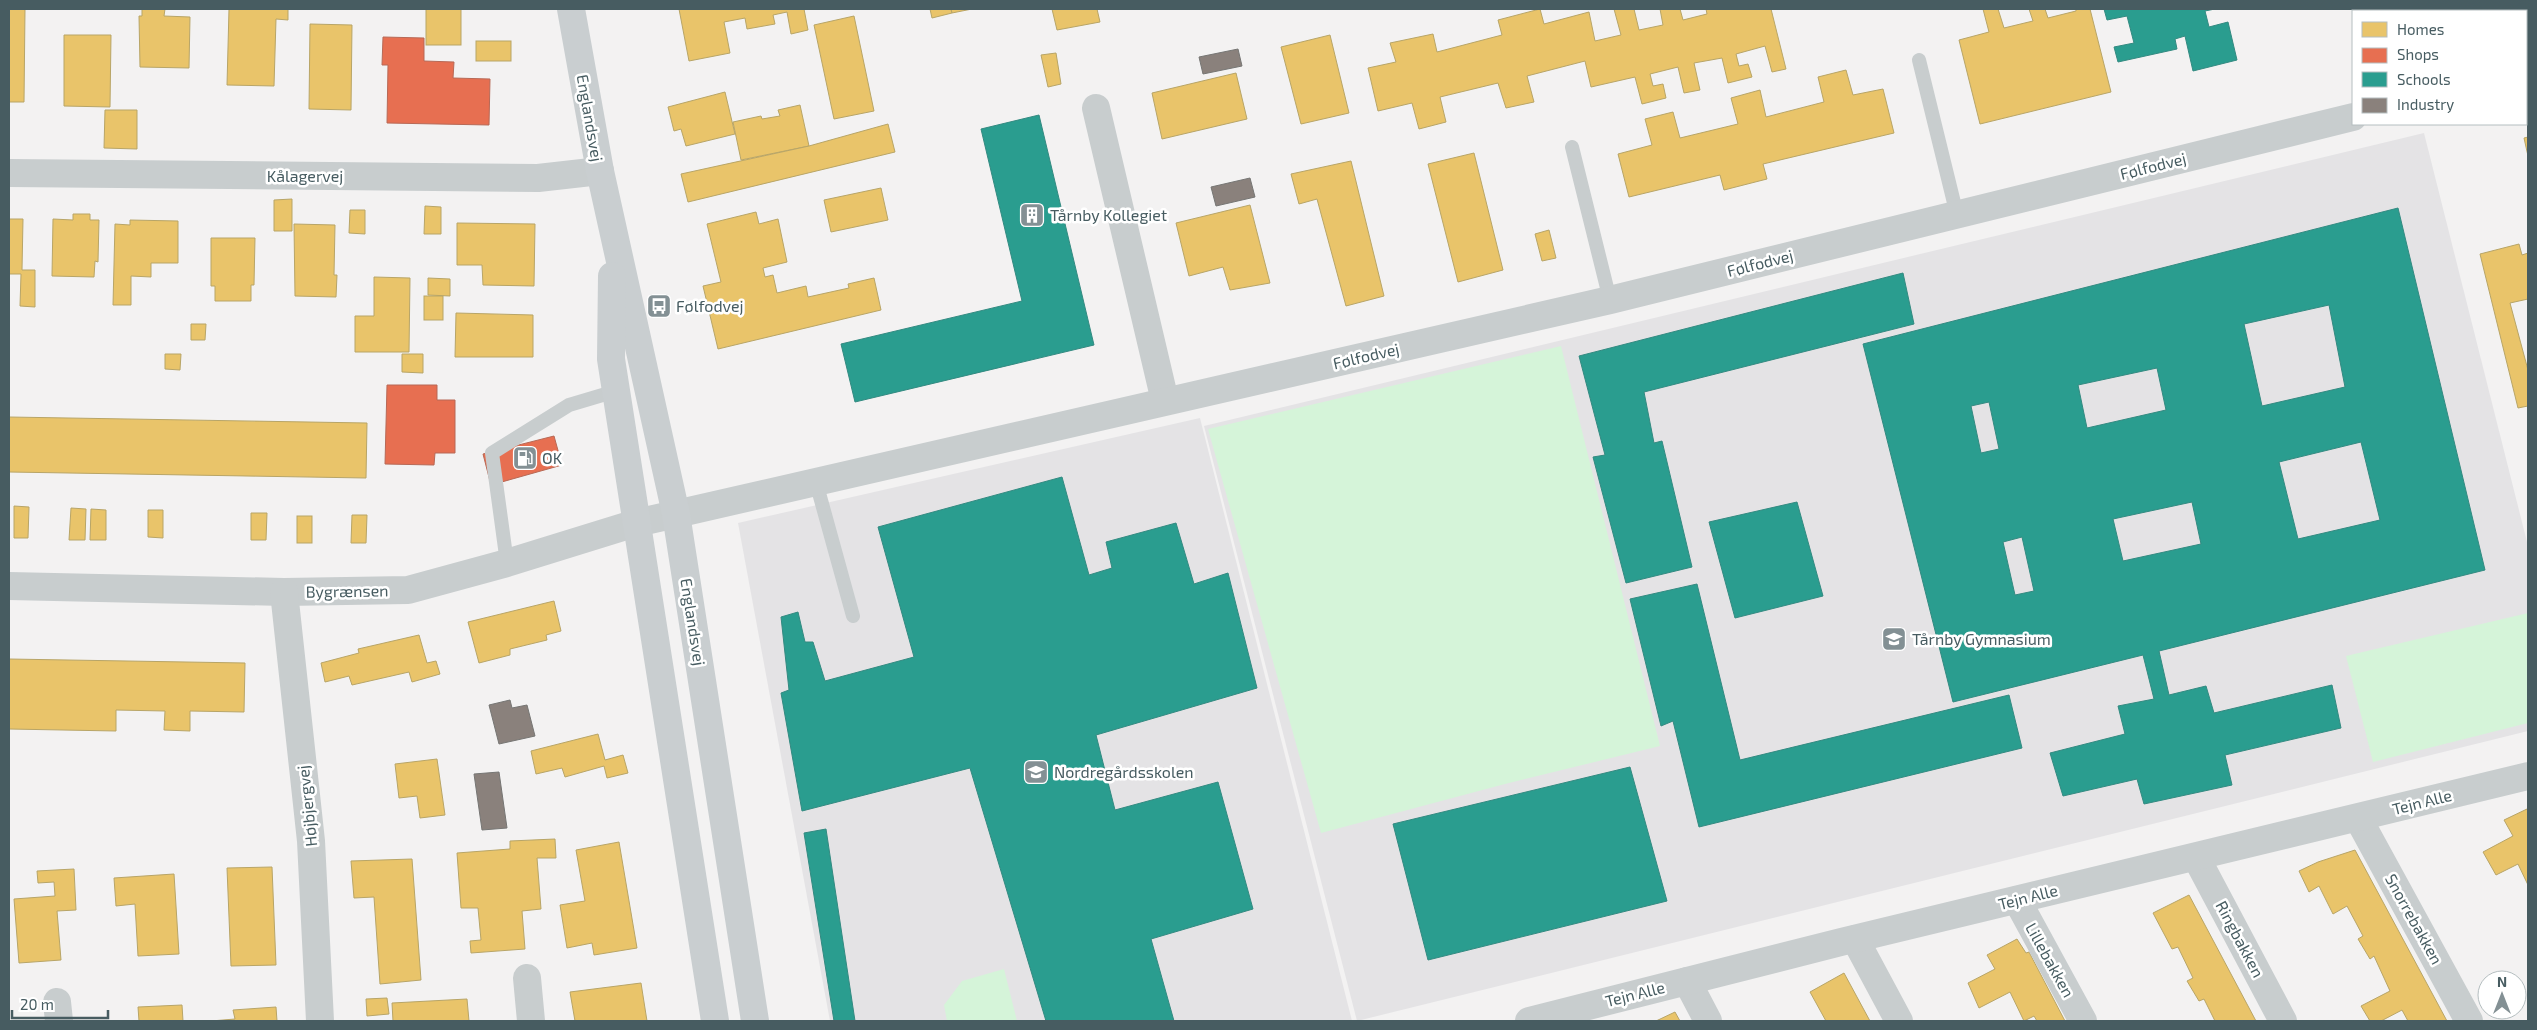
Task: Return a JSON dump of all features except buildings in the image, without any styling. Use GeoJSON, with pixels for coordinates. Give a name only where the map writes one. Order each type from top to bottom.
{"type":"FeatureCollection","features":[{"type":"Feature","properties":{"kind":"street","name":"Englandsvej"},"geometry":{"type":"LineString","coordinates":[[571,9],[600,171],[676,514],[755,1021]]}},
{"type":"Feature","properties":{"kind":"street"},"geometry":{"type":"LineString","coordinates":[[1096,108],[1165,401]]}},
{"type":"Feature","properties":{"kind":"street","name":"Følfodvej"},"geometry":{"type":"LineString","coordinates":[[676,514],[1610,300],[2352,117]]}},
{"type":"Feature","properties":{"kind":"street","name":"Kålagervej"},"geometry":{"type":"LineString","coordinates":[[9,173],[538,178],[600,171]]}},
{"type":"Feature","properties":{"kind":"street","name":"Englandsvej"},"geometry":{"type":"LineString","coordinates":[[612,227],[611,359],[715,1021]]}},
{"type":"Feature","properties":{"kind":"street","name":"Bygrænsen"},"geometry":{"type":"LineString","coordinates":[[9,586],[284,592],[408,590],[676,514]]}},
{"type":"Feature","properties":{"kind":"street","name":"Højbjergvej"},"geometry":{"type":"LineString","coordinates":[[284,592],[311,841],[320,1021]]}},
{"type":"Feature","properties":{"kind":"street","name":"Tejn Alle"},"geometry":{"type":"LineString","coordinates":[[1530,1021],[1855,939],[2528,776]]}},
{"type":"Feature","properties":{"kind":"street","name":"Snorrebakken"},"geometry":{"type":"LineString","coordinates":[[2358,818],[2469,1021]]}},
{"type":"Feature","properties":{"kind":"street","name":"Ringbakken"},"geometry":{"type":"LineString","coordinates":[[2196,857],[2283,1021]]}},
{"type":"Feature","properties":{"kind":"street","name":"Lillebakken"},"geometry":{"type":"LineString","coordinates":[[2016,900],[2083,1021]]}},
{"type":"Feature","properties":{"kind":"street"},"geometry":{"type":"LineString","coordinates":[[1855,939],[1898,1021]]}},
{"type":"Feature","properties":{"kind":"street"},"geometry":{"type":"LineString","coordinates":[[527,978],[531,1021]]}},
{"type":"Feature","properties":{"kind":"street"},"geometry":{"type":"LineString","coordinates":[[1687,981],[1708,1021]]}},
{"type":"Feature","properties":{"kind":"lane"},"geometry":{"type":"LineString","coordinates":[[1918,60],[1957,215]]}},
{"type":"Feature","properties":{"kind":"lane"},"geometry":{"type":"LineString","coordinates":[[1572,147],[1610,300]]}},
{"type":"Feature","properties":{"kind":"lane"},"geometry":{"type":"LineString","coordinates":[[507,563],[492,453],[569,405],[616,391]]}},
{"type":"Feature","properties":{"kind":"lane"},"geometry":{"type":"LineString","coordinates":[[816,482],[853,616]]}},
{"type":"Feature","properties":{"kind":"shaded area","name":"Tårnby Gymnasium"},"geometry":{"type":"Polygon","coordinates":[[[2424,133],[2528,546],[2528,731],[1357,1021],[1204,426],[2424,133]]]}},
{"type":"Feature","properties":{"kind":"shaded area","name":"Nordregårdsskolen"},"geometry":{"type":"Polygon","coordinates":[[[1200,418],[1352,1021],[830,1021],[738,523],[1200,418]]]}},
{"type":"Feature","properties":{"kind":"green space"},"geometry":{"type":"Polygon","coordinates":[[[2376,9],[2454,9],[2454,10],[2376,9]]]}},
{"type":"Feature","properties":{"kind":"green space"},"geometry":{"type":"Polygon","coordinates":[[[1561,346],[1660,746],[1505,784],[1321,833],[1208,429],[1561,346]]]}},
{"type":"Feature","properties":{"kind":"green space"},"geometry":{"type":"Polygon","coordinates":[[[2528,613],[2528,723],[2373,762],[2346,656],[2528,613]]]}},
{"type":"Feature","properties":{"kind":"green space"},"geometry":{"type":"Polygon","coordinates":[[[1004,969],[1017,1021],[947,1021],[944,1005],[962,981],[1004,969]]]}},
{"type":"Feature","properties":{"kind":"place","name":"Tårnby Kollegiet"},"geometry":{"type":"Point","coordinates":[1032,215]}},
{"type":"Feature","properties":{"kind":"place","name":"Følfodvej"},"geometry":{"type":"Point","coordinates":[659,306]}},
{"type":"Feature","properties":{"kind":"place","name":"OK"},"geometry":{"type":"Point","coordinates":[525,458]}},
{"type":"Feature","properties":{"kind":"place","name":"Tårnby Gymnasium"},"geometry":{"type":"Point","coordinates":[1894,639]}},
{"type":"Feature","properties":{"kind":"place","name":"Nordregårdsskolen"},"geometry":{"type":"Point","coordinates":[1036,772]}}]}
